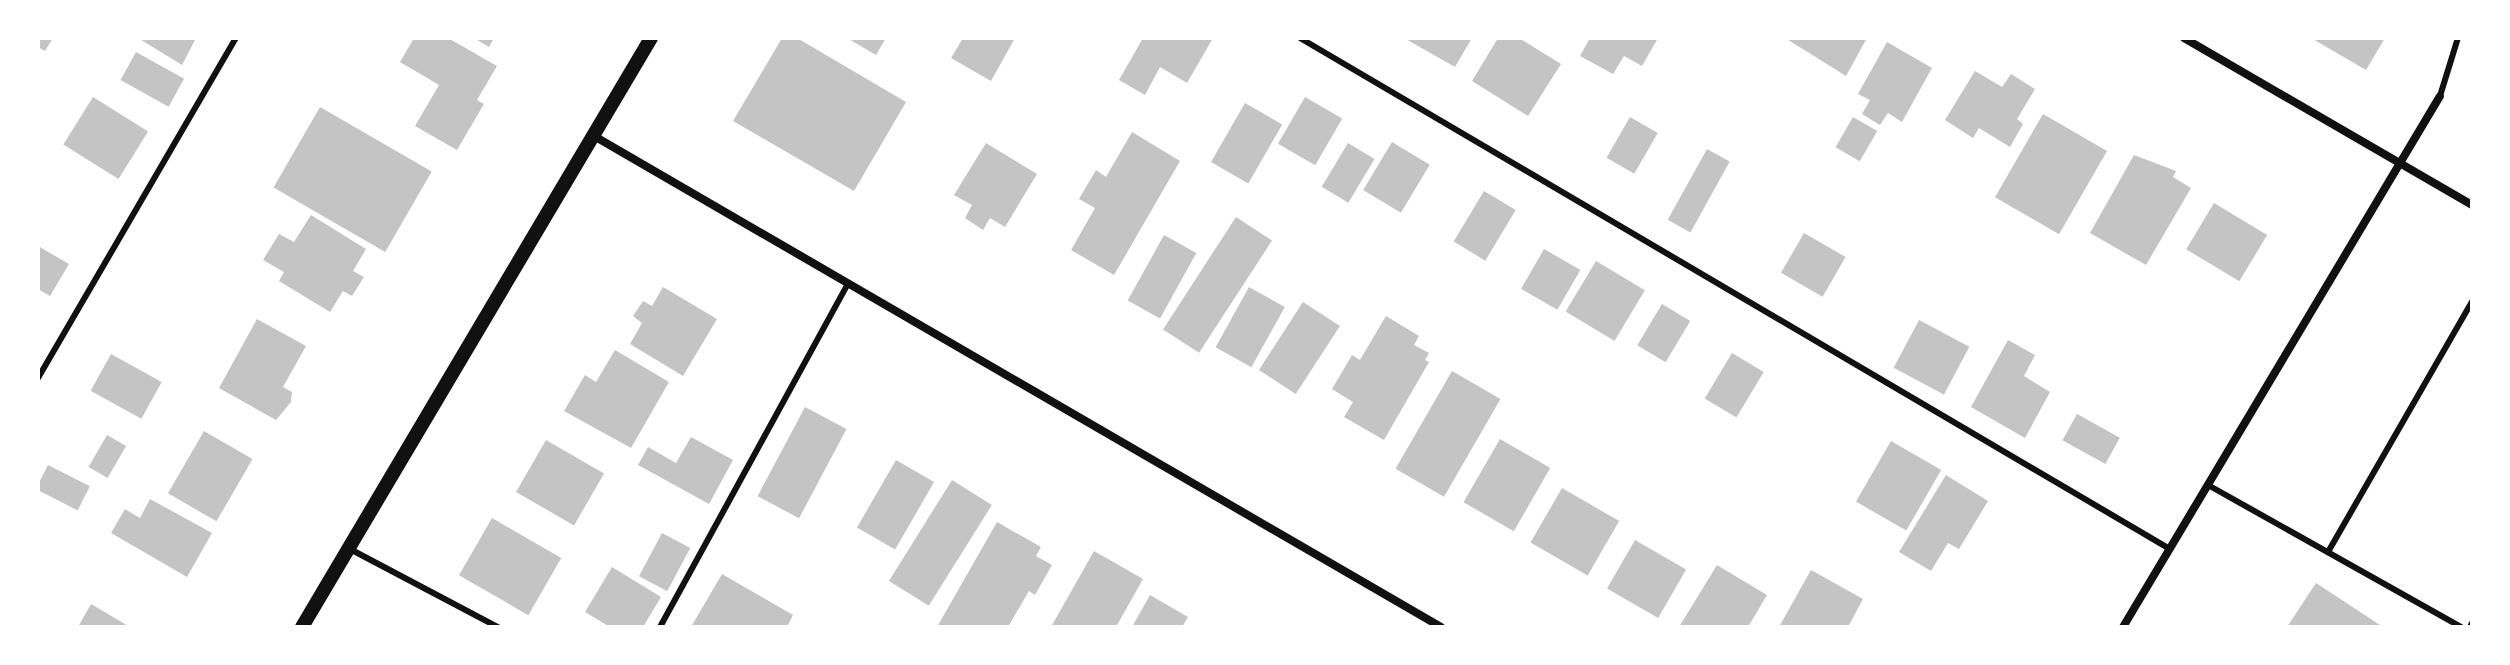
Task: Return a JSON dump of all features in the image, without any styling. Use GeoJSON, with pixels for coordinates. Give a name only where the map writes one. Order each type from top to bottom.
{"type":"FeatureCollection","features":[{"type":"Feature","properties":{"kind":"street"},"geometry":{"type":"LineString","coordinates":[[302,627],[651,38]]}},
{"type":"Feature","properties":{"kind":"street"},"geometry":{"type":"LineString","coordinates":[[2184,38],[2472,205]]}},
{"type":"Feature","properties":{"kind":"street"},"geometry":{"type":"LineString","coordinates":[[2123,627],[2440,96]]}},
{"type":"Feature","properties":{"kind":"street"},"geometry":{"type":"LineString","coordinates":[[594,136],[1441,627]]}},
{"type":"Feature","properties":{"kind":"lane"},"geometry":{"type":"LineString","coordinates":[[38,378],[236,38]]}},
{"type":"Feature","properties":{"kind":"lane"},"geometry":{"type":"LineString","coordinates":[[1300,38],[2170,549]]}},
{"type":"Feature","properties":{"kind":"lane"},"geometry":{"type":"LineString","coordinates":[[2440,96],[2458,38]]}},
{"type":"Feature","properties":{"kind":"lane"},"geometry":{"type":"LineString","coordinates":[[660,627],[848,283]]}},
{"type":"Feature","properties":{"kind":"lane"},"geometry":{"type":"LineString","coordinates":[[2328,552],[2472,302]]}},
{"type":"Feature","properties":{"kind":"lane"},"geometry":{"type":"LineString","coordinates":[[2208,485],[2461,627]]}},
{"type":"Feature","properties":{"kind":"lane"},"geometry":{"type":"LineString","coordinates":[[348,548],[498,627]]}},
{"type":"Feature","properties":{"kind":"building"},"geometry":{"type":"Polygon","coordinates":[[[38,38],[53,38],[45,51],[38,47],[38,38]]]}},
{"type":"Feature","properties":{"kind":"building"},"geometry":{"type":"Polygon","coordinates":[[[138,38],[192,38],[195,40],[182,65],[138,38]]]}},
{"type":"Feature","properties":{"kind":"building"},"geometry":{"type":"Polygon","coordinates":[[[414,38],[448,38],[497,66],[477,100],[484,104],[457,150],[415,126],[439,85],[400,62],[414,38]]]}},
{"type":"Feature","properties":{"kind":"building"},"geometry":{"type":"Polygon","coordinates":[[[474,38],[494,38],[489,47],[474,38]]]}},
{"type":"Feature","properties":{"kind":"building"},"geometry":{"type":"Polygon","coordinates":[[[782,38],[797,38],[906,102],[854,191],[733,121],[782,38]]]}},
{"type":"Feature","properties":{"kind":"building"},"geometry":{"type":"Polygon","coordinates":[[[847,38],[886,38],[876,55],[847,38]]]}},
{"type":"Feature","properties":{"kind":"building"},"geometry":{"type":"Polygon","coordinates":[[[963,38],[1015,38],[991,81],[951,58],[963,38]]]}},
{"type":"Feature","properties":{"kind":"building"},"geometry":{"type":"Polygon","coordinates":[[[1143,38],[1213,38],[1187,83],[1160,67],[1145,95],[1119,80],[1143,38]]]}},
{"type":"Feature","properties":{"kind":"building"},"geometry":{"type":"Polygon","coordinates":[[[1404,38],[1472,38],[1455,67],[1404,38]]]}},
{"type":"Feature","properties":{"kind":"building"},"geometry":{"type":"Polygon","coordinates":[[[1498,38],[1519,38],[1561,64],[1528,116],[1472,81],[1498,38]]]}},
{"type":"Feature","properties":{"kind":"building"},"geometry":{"type":"Polygon","coordinates":[[[1590,38],[1658,38],[1642,66],[1624,56],[1613,74],[1580,56],[1590,38]]]}},
{"type":"Feature","properties":{"kind":"building"},"geometry":{"type":"Polygon","coordinates":[[[1785,38],[1867,38],[1846,76],[1785,38]]]}},
{"type":"Feature","properties":{"kind":"building"},"geometry":{"type":"Polygon","coordinates":[[[2311,38],[2385,38],[2366,70],[2311,38]]]}},
{"type":"Feature","properties":{"kind":"building"},"geometry":{"type":"Polygon","coordinates":[[[1887,42],[1932,68],[1902,122],[1888,113],[1880,125],[1862,114],[1870,100],[1858,94],[1887,42]]]}},
{"type":"Feature","properties":{"kind":"building"},"geometry":{"type":"Polygon","coordinates":[[[136,52],[184,79],[169,107],[120,80],[136,52]]]}},
{"type":"Feature","properties":{"kind":"building"},"geometry":{"type":"Polygon","coordinates":[[[1975,71],[2002,87],[2011,74],[2035,89],[2017,119],[2023,124],[2010,147],[1979,128],[1973,138],[1945,120],[1975,71]]]}},
{"type":"Feature","properties":{"kind":"building"},"geometry":{"type":"Polygon","coordinates":[[[93,97],[148,131],[118,179],[63,144],[93,97]]]}},
{"type":"Feature","properties":{"kind":"building"},"geometry":{"type":"Polygon","coordinates":[[[1305,97],[1342,118],[1315,165],[1278,144],[1305,97]]]}},
{"type":"Feature","properties":{"kind":"building"},"geometry":{"type":"Polygon","coordinates":[[[1245,103],[1282,124],[1248,183],[1211,162],[1245,103]]]}},
{"type":"Feature","properties":{"kind":"building"},"geometry":{"type":"Polygon","coordinates":[[[320,107],[432,172],[385,252],[274,188],[320,107]]]}},
{"type":"Feature","properties":{"kind":"building"},"geometry":{"type":"Polygon","coordinates":[[[2043,114],[2107,151],[2059,234],[1995,197],[2043,114]]]}},
{"type":"Feature","properties":{"kind":"building"},"geometry":{"type":"Polygon","coordinates":[[[1630,117],[1658,133],[1634,174],[1606,158],[1630,117]]]}},
{"type":"Feature","properties":{"kind":"building"},"geometry":{"type":"Polygon","coordinates":[[[1853,117],[1877,131],[1860,161],[1836,147],[1853,117]]]}},
{"type":"Feature","properties":{"kind":"building"},"geometry":{"type":"Polygon","coordinates":[[[1132,132],[1180,161],[1114,275],[1071,250],[1095,208],[1079,199],[1096,170],[1106,177],[1132,132]]]}},
{"type":"Feature","properties":{"kind":"building"},"geometry":{"type":"Polygon","coordinates":[[[1392,142],[1430,165],[1401,213],[1363,190],[1392,142]]]}},
{"type":"Feature","properties":{"kind":"building"},"geometry":{"type":"Polygon","coordinates":[[[986,143],[1037,174],[1005,227],[990,218],[983,230],[965,218],[972,205],[954,195],[986,143]]]}},
{"type":"Feature","properties":{"kind":"building"},"geometry":{"type":"Polygon","coordinates":[[[1348,143],[1375,159],[1348,203],[1322,187],[1348,143]]]}},
{"type":"Feature","properties":{"kind":"building"},"geometry":{"type":"Polygon","coordinates":[[[1707,149],[1730,162],[1690,232],[1668,220],[1707,149]]]}},
{"type":"Feature","properties":{"kind":"building"},"geometry":{"type":"Polygon","coordinates":[[[2134,155],[2176,171],[2173,177],[2191,188],[2146,265],[2090,233],[2134,155]]]}},
{"type":"Feature","properties":{"kind":"building"},"geometry":{"type":"Polygon","coordinates":[[[1484,191],[1516,210],[1485,261],[1454,242],[1484,191]]]}},
{"type":"Feature","properties":{"kind":"building"},"geometry":{"type":"Polygon","coordinates":[[[2214,203],[2267,235],[2239,281],[2186,249],[2214,203]]]}},
{"type":"Feature","properties":{"kind":"building"},"geometry":{"type":"Polygon","coordinates":[[[311,215],[366,249],[353,271],[364,277],[352,296],[343,291],[330,312],[279,281],[284,272],[263,260],[279,234],[294,242],[311,215]]]}},
{"type":"Feature","properties":{"kind":"building"},"geometry":{"type":"Polygon","coordinates":[[[1236,217],[1272,240],[1199,353],[1163,329],[1236,217]]]}},
{"type":"Feature","properties":{"kind":"building"},"geometry":{"type":"Polygon","coordinates":[[[1804,233],[1846,257],[1823,297],[1781,273],[1804,233]]]}},
{"type":"Feature","properties":{"kind":"building"},"geometry":{"type":"Polygon","coordinates":[[[1164,235],[1196,253],[1160,319],[1128,301],[1164,235]]]}},
{"type":"Feature","properties":{"kind":"building"},"geometry":{"type":"Polygon","coordinates":[[[38,246],[69,264],[50,296],[38,289],[38,246]]]}},
{"type":"Feature","properties":{"kind":"building"},"geometry":{"type":"Polygon","coordinates":[[[1544,249],[1580,270],[1557,310],[1521,289],[1544,249]]]}},
{"type":"Feature","properties":{"kind":"building"},"geometry":{"type":"Polygon","coordinates":[[[1596,261],[1645,290],[1614,341],[1566,312],[1596,261]]]}},
{"type":"Feature","properties":{"kind":"building"},"geometry":{"type":"Polygon","coordinates":[[[663,287],[717,319],[683,376],[630,344],[642,323],[633,316],[643,301],[652,306],[663,287]]]}},
{"type":"Feature","properties":{"kind":"building"},"geometry":{"type":"Polygon","coordinates":[[[1249,287],[1285,307],[1251,367],[1216,347],[1249,287]]]}},
{"type":"Feature","properties":{"kind":"building"},"geometry":{"type":"Polygon","coordinates":[[[1303,302],[1340,326],[1296,394],[1259,370],[1303,302]]]}},
{"type":"Feature","properties":{"kind":"building"},"geometry":{"type":"Polygon","coordinates":[[[1662,304],[1690,321],[1666,362],[1637,345],[1662,304]]]}},
{"type":"Feature","properties":{"kind":"building"},"geometry":{"type":"Polygon","coordinates":[[[1386,316],[1419,336],[1414,345],[1429,353],[1425,360],[1429,362],[1384,440],[1344,417],[1353,402],[1332,389],[1352,355],[1360,360],[1386,316]]]}},
{"type":"Feature","properties":{"kind":"building"},"geometry":{"type":"Polygon","coordinates":[[[257,319],[306,346],[283,387],[292,392],[291,402],[276,420],[219,388],[257,319]]]}},
{"type":"Feature","properties":{"kind":"building"},"geometry":{"type":"Polygon","coordinates":[[[1919,320],[1969,347],[1944,394],[1894,368],[1919,320]]]}},
{"type":"Feature","properties":{"kind":"building"},"geometry":{"type":"Polygon","coordinates":[[[2008,340],[2035,355],[2024,376],[2050,392],[2025,438],[1971,407],[2008,340]]]}},
{"type":"Feature","properties":{"kind":"building"},"geometry":{"type":"Polygon","coordinates":[[[615,350],[669,382],[631,448],[564,411],[585,375],[596,382],[615,350]]]}},
{"type":"Feature","properties":{"kind":"building"},"geometry":{"type":"Polygon","coordinates":[[[1732,353],[1764,372],[1736,417],[1705,398],[1732,353]]]}},
{"type":"Feature","properties":{"kind":"building"},"geometry":{"type":"Polygon","coordinates":[[[111,354],[162,382],[141,419],[91,391],[111,354]]]}},
{"type":"Feature","properties":{"kind":"building"},"geometry":{"type":"Polygon","coordinates":[[[1452,371],[1500,399],[1444,497],[1396,469],[1452,371]]]}},
{"type":"Feature","properties":{"kind":"building"},"geometry":{"type":"Polygon","coordinates":[[[805,407],[846,429],[799,518],[758,496],[805,407]]]}},
{"type":"Feature","properties":{"kind":"building"},"geometry":{"type":"Polygon","coordinates":[[[2077,414],[2120,438],[2105,464],[2062,440],[2077,414]]]}},
{"type":"Feature","properties":{"kind":"building"},"geometry":{"type":"Polygon","coordinates":[[[204,431],[252,459],[216,521],[168,493],[204,431]]]}},
{"type":"Feature","properties":{"kind":"building"},"geometry":{"type":"Polygon","coordinates":[[[107,435],[126,446],[108,478],[88,467],[107,435]]]}},
{"type":"Feature","properties":{"kind":"building"},"geometry":{"type":"Polygon","coordinates":[[[691,437],[733,460],[709,504],[638,465],[648,447],[676,463],[691,437]]]}},
{"type":"Feature","properties":{"kind":"building"},"geometry":{"type":"Polygon","coordinates":[[[1500,439],[1550,468],[1514,531],[1464,502],[1500,439]]]}},
{"type":"Feature","properties":{"kind":"building"},"geometry":{"type":"Polygon","coordinates":[[[546,440],[604,474],[574,525],[516,492],[546,440]]]}},
{"type":"Feature","properties":{"kind":"building"},"geometry":{"type":"Polygon","coordinates":[[[1891,441],[1941,470],[1906,531],[1856,502],[1891,441]]]}},
{"type":"Feature","properties":{"kind":"building"},"geometry":{"type":"Polygon","coordinates":[[[896,460],[934,482],[895,550],[857,528],[896,460]]]}},
{"type":"Feature","properties":{"kind":"building"},"geometry":{"type":"Polygon","coordinates":[[[48,465],[90,486],[78,510],[38,490],[48,465]]]}},
{"type":"Feature","properties":{"kind":"building"},"geometry":{"type":"Polygon","coordinates":[[[1946,475],[1988,501],[1959,549],[1948,543],[1931,571],[1899,552],[1946,475]]]}},
{"type":"Feature","properties":{"kind":"building"},"geometry":{"type":"Polygon","coordinates":[[[952,480],[992,505],[929,606],[889,581],[952,480]]]}},
{"type":"Feature","properties":{"kind":"building"},"geometry":{"type":"Polygon","coordinates":[[[1562,488],[1619,521],[1588,576],[1530,543],[1562,488]]]}},
{"type":"Feature","properties":{"kind":"building"},"geometry":{"type":"Polygon","coordinates":[[[150,499],[212,533],[187,577],[111,533],[125,509],[140,518],[150,499]]]}},
{"type":"Feature","properties":{"kind":"building"},"geometry":{"type":"Polygon","coordinates":[[[492,518],[561,558],[528,615],[459,575],[492,518]]]}},
{"type":"Feature","properties":{"kind":"building"},"geometry":{"type":"Polygon","coordinates":[[[997,522],[1041,547],[1036,556],[1052,565],[1035,595],[1029,591],[1008,627],[937,627],[997,522]]]}},
{"type":"Feature","properties":{"kind":"building"},"geometry":{"type":"Polygon","coordinates":[[[662,533],[690,548],[667,591],[639,576],[662,533]]]}},
{"type":"Feature","properties":{"kind":"building"},"geometry":{"type":"Polygon","coordinates":[[[1635,540],[1686,569],[1658,618],[1607,588],[1635,540]]]}},
{"type":"Feature","properties":{"kind":"building"},"geometry":{"type":"Polygon","coordinates":[[[1094,551],[1143,579],[1116,627],[1051,627],[1094,551]]]}},
{"type":"Feature","properties":{"kind":"building"},"geometry":{"type":"Polygon","coordinates":[[[1717,565],[1767,595],[1748,627],[1679,627],[1717,565]]]}},
{"type":"Feature","properties":{"kind":"building"},"geometry":{"type":"Polygon","coordinates":[[[612,567],[661,597],[643,627],[610,627],[585,612],[612,567]]]}},
{"type":"Feature","properties":{"kind":"building"},"geometry":{"type":"Polygon","coordinates":[[[1811,570],[1863,599],[1848,627],[1779,627],[1811,570]]]}},
{"type":"Feature","properties":{"kind":"building"},"geometry":{"type":"Polygon","coordinates":[[[722,574],[793,615],[787,627],[691,627],[722,574]]]}},
{"type":"Feature","properties":{"kind":"building"},"geometry":{"type":"Polygon","coordinates":[[[2316,583],[2383,627],[2287,627],[2316,583]]]}},
{"type":"Feature","properties":{"kind":"building"},"geometry":{"type":"Polygon","coordinates":[[[1150,595],[1188,617],[1182,627],[1132,627],[1150,595]]]}},
{"type":"Feature","properties":{"kind":"building"},"geometry":{"type":"Polygon","coordinates":[[[91,604],[130,627],[78,627],[91,604]]]}}]}
